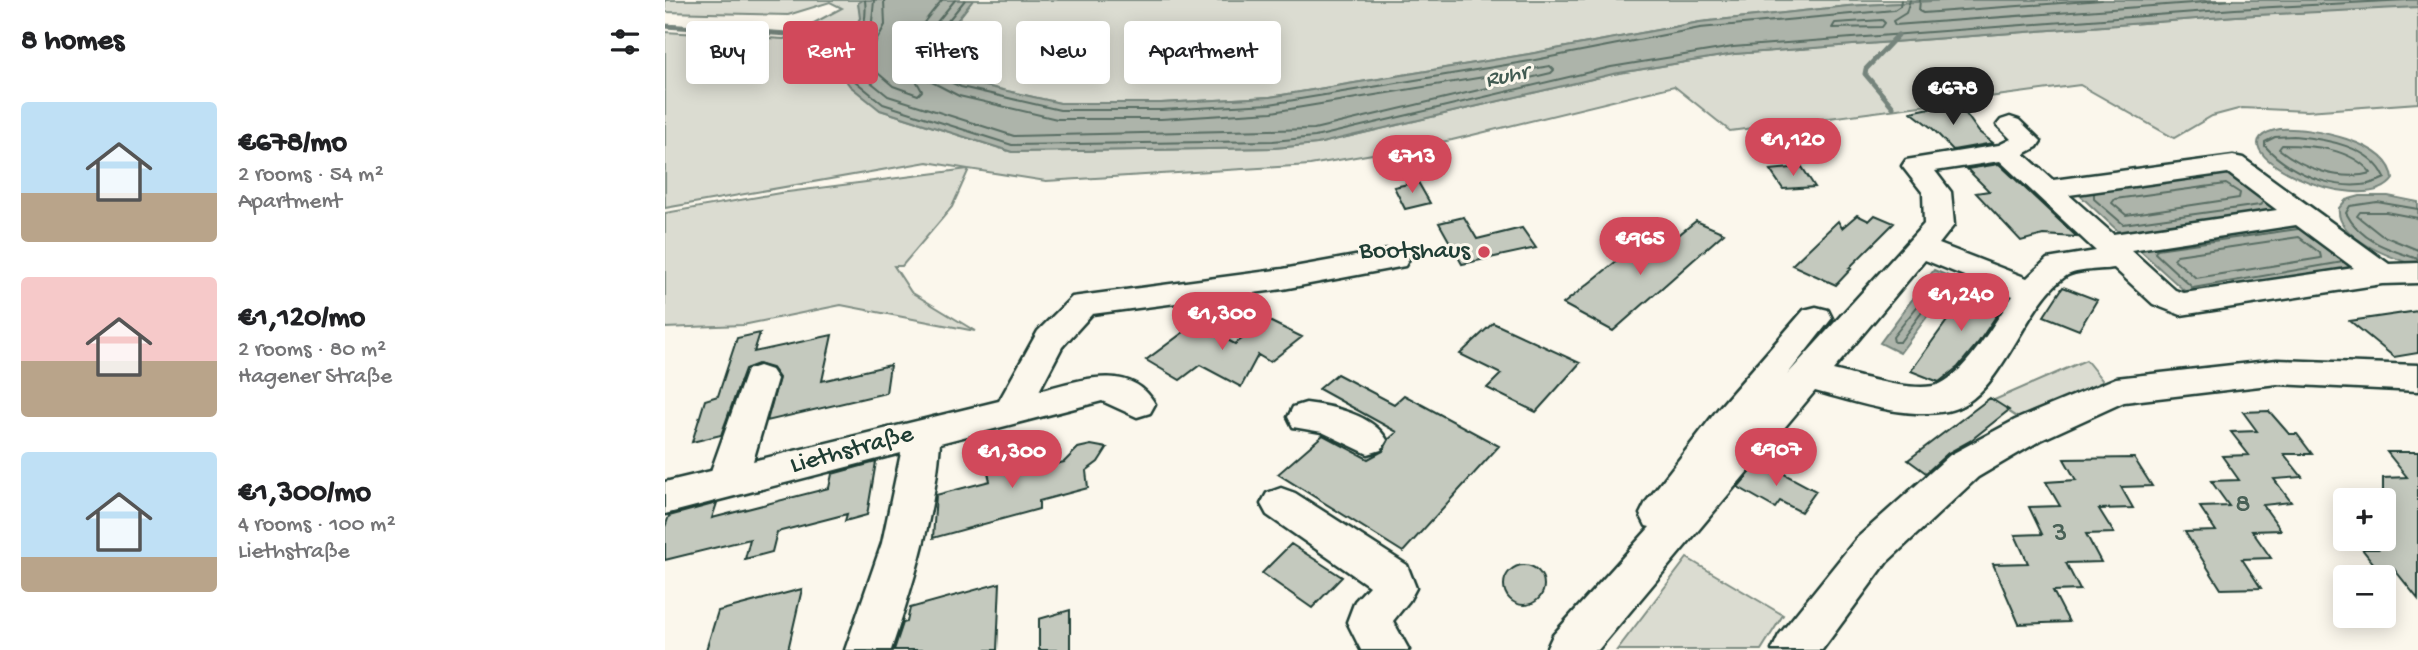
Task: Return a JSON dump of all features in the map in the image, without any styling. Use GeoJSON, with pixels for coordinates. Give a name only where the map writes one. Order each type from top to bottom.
{"type":"FeatureCollection","features":[{"type":"Feature","properties":{"kind":"street"},"geometry":{"type":"LineString","coordinates":[[1569,650],[1940,225],[1937,192],[1916,166],[2008,138],[2049,189],[2164,297],[2181,304],[2382,274],[2418,273]]}},
{"type":"Feature","properties":{"kind":"street"},"geometry":{"type":"LineString","coordinates":[[2049,189],[2233,164],[2382,274]]}},
{"type":"Feature","properties":{"kind":"street"},"geometry":{"type":"LineString","coordinates":[[1808,377],[1899,399],[1947,398],[1971,380],[2032,292],[2058,265],[2115,251],[2302,215]]}},
{"type":"Feature","properties":{"kind":"street"},"geometry":{"type":"LineString","coordinates":[[1921,248],[2032,292]]}},
{"type":"Feature","properties":{"kind":"street"},"geometry":{"type":"LineString","coordinates":[[1012,410],[1039,354],[1066,316],[1083,304],[1270,281],[1394,259]]}},
{"type":"Feature","properties":{"kind":"street"},"geometry":{"type":"LineString","coordinates":[[1563,650],[1731,419],[1815,318]]}},
{"type":"Feature","properties":{"kind":"street"},"geometry":{"type":"LineString","coordinates":[[1795,650],[1872,550],[1964,466],[2028,430],[2116,391],[2140,386],[2277,372],[2418,378]]}},
{"type":"Feature","properties":{"kind":"street"},"geometry":{"type":"LineString","coordinates":[[727,483],[758,379]]}},
{"type":"Feature","properties":{"kind":"street","name":"Liethstraße"},"geometry":{"type":"LineString","coordinates":[[665,498],[921,441],[1012,410],[1102,388],[1122,393],[1137,404]]}},
{"type":"Feature","properties":{"kind":"street"},"geometry":{"type":"LineString","coordinates":[[1306,417],[1329,419],[1368,440]]}},
{"type":"Feature","properties":{"kind":"street"},"geometry":{"type":"LineString","coordinates":[[868,650],[893,581],[911,510],[921,441]]}},
{"type":"Feature","properties":{"kind":"street"},"geometry":{"type":"LineString","coordinates":[[1281,504],[1392,578],[1394,588],[1371,615],[1370,622],[1386,650]]}},
{"type":"Feature","properties":{"kind":"shaded area"},"geometry":{"type":"Polygon","coordinates":[[[665,0],[863,0],[858,3],[862,21],[818,21],[842,8],[830,2],[788,15],[665,12],[665,0]]]}},
{"type":"Feature","properties":{"kind":"shaded area"},"geometry":{"type":"Polygon","coordinates":[[[973,0],[1950,0],[1848,6],[1700,22],[1529,54],[1270,97],[1161,103],[1060,103],[976,84],[1002,84],[1002,21],[957,21],[973,0]]]}},
{"type":"Feature","properties":{"kind":"shaded area"},"geometry":{"type":"Polygon","coordinates":[[[2400,7],[2418,7],[2418,103],[2307,111],[2242,108],[2212,116],[2174,138],[2080,85],[1730,131],[1674,86],[1452,140],[1310,165],[1046,181],[969,169],[952,207],[902,266],[894,266],[911,292],[975,331],[841,305],[743,325],[665,328],[665,213],[780,193],[968,169],[927,162],[665,208],[665,32],[686,33],[686,84],[769,84],[769,38],[783,39],[783,84],[875,84],[880,110],[1012,152],[1274,148],[1317,144],[1613,74],[1734,54],[2236,16],[2400,7]]]}},
{"type":"Feature","properties":{"kind":"shaded area"},"geometry":{"type":"Polygon","coordinates":[[[2086,360],[2110,390],[2026,423],[1992,401],[2086,360]]]}},
{"type":"Feature","properties":{"kind":"shaded area"},"geometry":{"type":"Polygon","coordinates":[[[1687,558],[1783,615],[1761,650],[1617,650],[1687,558]]]}},
{"type":"Feature","properties":{"kind":"water","name":"Ruhr"},"geometry":{"type":"Polygon","coordinates":[[[863,0],[973,0],[957,21],[892,21],[892,84],[976,84],[1060,103],[1161,103],[1270,97],[1529,54],[1700,22],[1848,6],[1950,0],[2418,0],[2418,7],[2236,16],[1734,54],[1613,74],[1317,144],[1274,148],[1012,152],[880,110],[850,86],[849,84],[878,84],[878,21],[858,21],[858,3],[863,0]]]}},
{"type":"Feature","properties":{"kind":"water"},"geometry":{"type":"Polygon","coordinates":[[[2280,129],[2328,134],[2364,146],[2388,166],[2393,179],[2376,190],[2351,192],[2295,176],[2272,163],[2260,149],[2261,137],[2280,129]]]}},
{"type":"Feature","properties":{"kind":"water"},"geometry":{"type":"Polygon","coordinates":[[[2231,167],[2286,208],[2119,232],[2073,189],[2231,167]]]}},
{"type":"Feature","properties":{"kind":"water"},"geometry":{"type":"Polygon","coordinates":[[[2360,196],[2388,196],[2418,202],[2418,266],[2368,246],[2346,229],[2340,219],[2339,208],[2346,200],[2360,196]]]}},
{"type":"Feature","properties":{"kind":"water"},"geometry":{"type":"Polygon","coordinates":[[[2304,221],[2366,267],[2189,295],[2134,245],[2304,221]]]}},
{"type":"Feature","properties":{"kind":"water"},"geometry":{"type":"Polygon","coordinates":[[[1934,270],[1955,279],[1900,353],[1880,343],[1934,270]]]}},
{"type":"Feature","properties":{"kind":"building"},"geometry":{"type":"Polygon","coordinates":[[[1935,107],[1950,108],[1966,114],[1979,132],[1993,143],[1953,150],[1933,129],[1911,112],[1935,107]]]}},
{"type":"Feature","properties":{"kind":"building"},"geometry":{"type":"Polygon","coordinates":[[[1999,164],[2077,237],[2043,235],[2021,241],[1976,193],[1989,191],[1967,169],[1999,164]]]}},
{"type":"Feature","properties":{"kind":"building"},"geometry":{"type":"Polygon","coordinates":[[[1802,167],[1815,187],[1783,189],[1770,170],[1802,167]]]}},
{"type":"Feature","properties":{"kind":"building"},"geometry":{"type":"Polygon","coordinates":[[[1418,182],[1430,203],[1405,209],[1394,187],[1418,182]]]}},
{"type":"Feature","properties":{"kind":"building"},"geometry":{"type":"Polygon","coordinates":[[[1857,215],[1869,221],[1875,215],[1894,223],[1849,268],[1851,269],[1836,285],[1792,265],[1838,221],[1842,228],[1857,215]]]}},
{"type":"Feature","properties":{"kind":"building"},"geometry":{"type":"Polygon","coordinates":[[[1464,217],[1477,239],[1522,228],[1536,248],[1462,264],[1439,223],[1464,217]]]}},
{"type":"Feature","properties":{"kind":"building"},"geometry":{"type":"Polygon","coordinates":[[[1696,221],[1724,233],[1613,331],[1563,304],[1628,252],[1638,256],[1653,245],[1661,249],[1696,221]]]}},
{"type":"Feature","properties":{"kind":"building"},"geometry":{"type":"Polygon","coordinates":[[[1974,283],[2009,297],[1978,343],[1958,367],[1939,382],[1911,371],[1974,283]]]}},
{"type":"Feature","properties":{"kind":"building"},"geometry":{"type":"Polygon","coordinates":[[[2063,287],[2097,300],[2079,330],[2044,316],[2063,287]]]}},
{"type":"Feature","properties":{"kind":"building"},"geometry":{"type":"Polygon","coordinates":[[[2418,311],[2418,353],[2394,357],[2350,321],[2418,311]]]}},
{"type":"Feature","properties":{"kind":"building"},"geometry":{"type":"Polygon","coordinates":[[[1267,320],[1302,337],[1270,362],[1258,355],[1241,387],[1200,365],[1180,380],[1146,360],[1196,323],[1235,344],[1267,320]]]}},
{"type":"Feature","properties":{"kind":"building"},"geometry":{"type":"Polygon","coordinates":[[[1493,323],[1580,363],[1536,412],[1487,388],[1501,374],[1460,354],[1493,323]]]}},
{"type":"Feature","properties":{"kind":"building"},"geometry":{"type":"Polygon","coordinates":[[[760,333],[754,352],[832,335],[822,381],[890,365],[886,393],[767,421],[779,378],[772,368],[758,364],[745,369],[721,435],[692,442],[705,400],[718,396],[737,338],[760,333]]]}},
{"type":"Feature","properties":{"kind":"building"},"geometry":{"type":"Polygon","coordinates":[[[1337,374],[1394,404],[1404,395],[1499,446],[1403,552],[1278,474],[1323,435],[1368,459],[1383,451],[1389,439],[1397,432],[1319,389],[1337,374]]]}},
{"type":"Feature","properties":{"kind":"building"},"geometry":{"type":"Polygon","coordinates":[[[1990,398],[2009,410],[1970,441],[1948,453],[1926,473],[1908,460],[1990,398]]]}},
{"type":"Feature","properties":{"kind":"building"},"geometry":{"type":"Polygon","coordinates":[[[2269,411],[2289,434],[2297,434],[2312,454],[2284,454],[2302,477],[2274,479],[2291,502],[2263,505],[2281,530],[2252,531],[2271,558],[2242,559],[2261,588],[2221,589],[2185,532],[2216,531],[2200,507],[2229,506],[2211,481],[2239,480],[2222,456],[2249,455],[2231,432],[2257,431],[2243,412],[2269,411]]]}},
{"type":"Feature","properties":{"kind":"building"},"geometry":{"type":"Polygon","coordinates":[[[1091,445],[1107,448],[1098,462],[1086,471],[1088,488],[1039,501],[1039,509],[933,538],[936,495],[990,481],[986,464],[1028,447],[1035,469],[1064,462],[1078,448],[1091,445]]]}},
{"type":"Feature","properties":{"kind":"building"},"geometry":{"type":"Polygon","coordinates":[[[2387,452],[2418,452],[2418,599],[2396,572],[2396,565],[2375,565],[2364,551],[2396,551],[2396,488],[2383,488],[2383,478],[2407,477],[2387,452]]]}},
{"type":"Feature","properties":{"kind":"building"},"geometry":{"type":"Polygon","coordinates":[[[2134,458],[2152,486],[2121,487],[2133,508],[2099,509],[2114,533],[2086,534],[2101,562],[2066,563],[2080,590],[2053,591],[2069,622],[2019,624],[1993,564],[2028,563],[2015,535],[2042,534],[2029,507],[2060,506],[2046,482],[2076,480],[2064,459],[2134,458]]]}},
{"type":"Feature","properties":{"kind":"building"},"geometry":{"type":"Polygon","coordinates":[[[1760,461],[1816,491],[1801,512],[1780,501],[1775,508],[1738,487],[1760,461]]]}},
{"type":"Feature","properties":{"kind":"building"},"geometry":{"type":"Polygon","coordinates":[[[876,462],[867,515],[845,521],[847,514],[777,532],[772,552],[745,559],[750,539],[665,560],[665,527],[669,516],[717,503],[712,518],[829,488],[832,474],[876,462]]]}},
{"type":"Feature","properties":{"kind":"building"},"geometry":{"type":"Polygon","coordinates":[[[1291,544],[1342,577],[1312,608],[1262,573],[1291,544]]]}},
{"type":"Feature","properties":{"kind":"building"},"geometry":{"type":"Polygon","coordinates":[[[1524,565],[1538,571],[1544,585],[1538,599],[1524,605],[1510,599],[1504,585],[1510,571],[1524,565]]]}},
{"type":"Feature","properties":{"kind":"building"},"geometry":{"type":"Polygon","coordinates":[[[1000,583],[997,650],[894,650],[903,623],[907,622],[910,608],[1000,583]]]}},
{"type":"Feature","properties":{"kind":"building"},"geometry":{"type":"Polygon","coordinates":[[[802,589],[788,650],[706,650],[718,611],[802,589]]]}},
{"type":"Feature","properties":{"kind":"building"},"geometry":{"type":"Polygon","coordinates":[[[1070,610],[1070,650],[1039,650],[1039,619],[1070,610]]]}},
{"type":"Feature","properties":{"kind":"waterway"},"geometry":{"type":"LineString","coordinates":[[665,26],[783,34]]}},
{"type":"Feature","properties":{"kind":"waterway"},"geometry":{"type":"LineString","coordinates":[[1893,107],[1865,74],[1866,69],[1898,35]]}},
{"type":"Feature","properties":{"kind":"place","name":"Bootshaus"},"geometry":{"type":"Point","coordinates":[1484,252]}}]}
